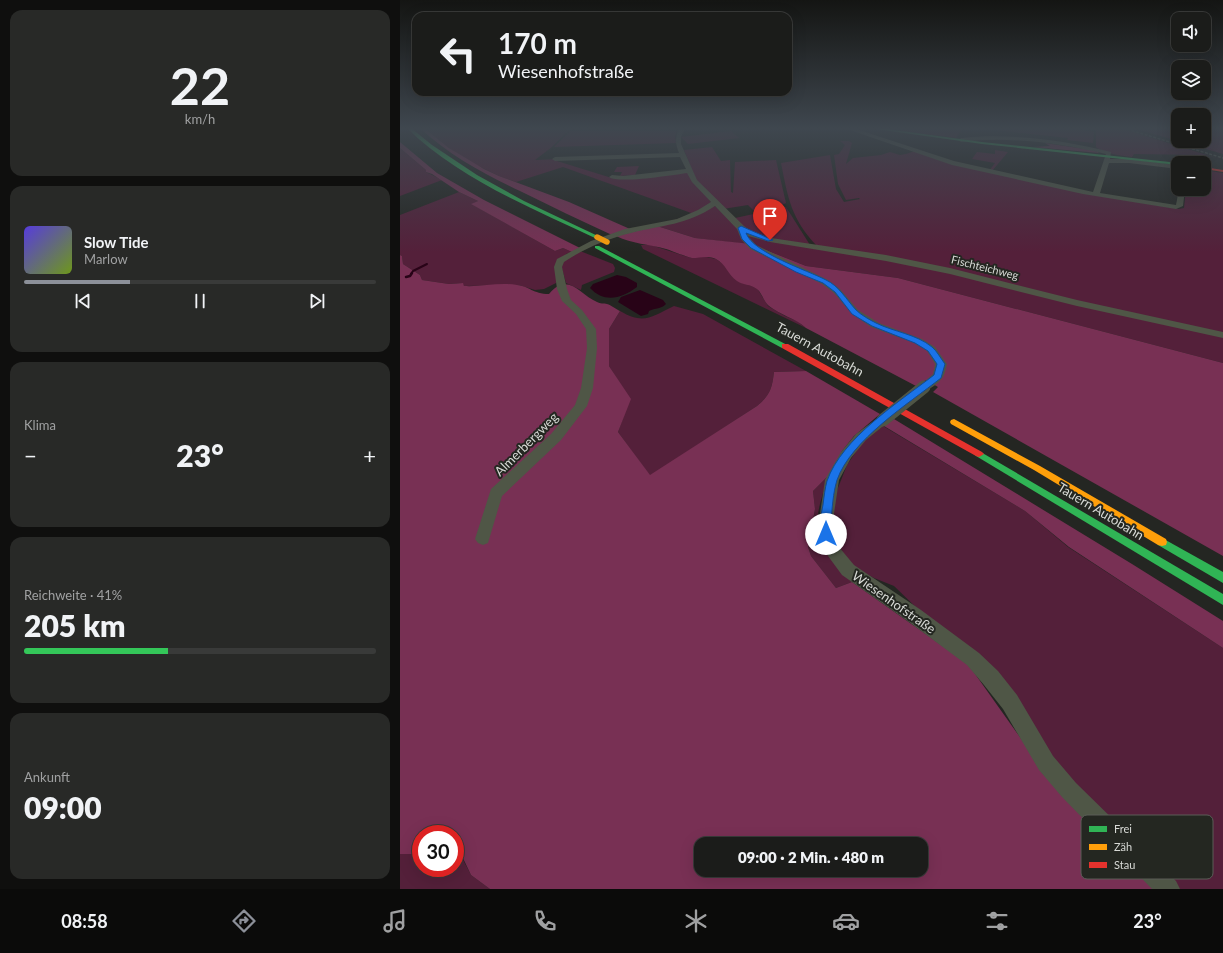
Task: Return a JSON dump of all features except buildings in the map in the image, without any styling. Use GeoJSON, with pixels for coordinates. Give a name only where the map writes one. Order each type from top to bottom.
{"type":"FeatureCollection","features":[{"type":"Feature","properties":{"kind":"main road"},"geometry":{"type":"LineString","coordinates":[[462,169],[474,177],[611,243]]}},
{"type":"Feature","properties":{"kind":"main road","name":"Tauern Autobahn"},"geometry":{"type":"LineString","coordinates":[[463,180],[712,305],[889,402],[1026,481],[1223,600]]}},
{"type":"Feature","properties":{"kind":"main road"},"geometry":{"type":"LineString","coordinates":[[902,393],[923,404]]}},
{"type":"Feature","properties":{"kind":"main road","name":"Tauern Autobahn"},"geometry":{"type":"LineString","coordinates":[[943,416],[1050,476],[1223,578]]}},
{"type":"Feature","properties":{"kind":"street"},"geometry":{"type":"LineString","coordinates":[[982,169],[1096,194],[1176,207],[1180,206],[1181,196]]}},
{"type":"Feature","properties":{"kind":"street"},"geometry":{"type":"LineString","coordinates":[[1096,194],[1104,169]]}},
{"type":"Feature","properties":{"kind":"street"},"geometry":{"type":"LineString","coordinates":[[612,177],[623,178],[690,171]]}},
{"type":"Feature","properties":{"kind":"street","name":"Wiesenhofstraße"},"geometry":{"type":"LineString","coordinates":[[690,171],[694,181],[741,228],[745,239],[753,247],[825,282],[837,291],[855,312],[875,325],[918,341],[931,350],[941,364],[938,376],[861,437],[846,455],[832,480],[825,527],[826,534],[833,551],[848,570],[915,616],[973,659],[991,678],[1010,702],[1046,763],[1069,790],[1094,815]]}},
{"type":"Feature","properties":{"kind":"street","name":"Almerbergweg"},"geometry":{"type":"LineString","coordinates":[[484,539],[496,494],[556,437],[581,406],[587,388],[592,348],[591,329],[579,312],[568,301],[562,289],[558,272],[560,261],[566,256],[600,241],[628,231],[679,221],[702,212],[715,203]]}},
{"type":"Feature","properties":{"kind":"street","name":"Fischteichweg"},"geometry":{"type":"LineString","coordinates":[[741,228],[748,233],[770,240],[886,258],[950,270],[1077,303],[1223,335]]}},
{"type":"Feature","properties":{"kind":"street","name":"Wiesenhofstraße"},"geometry":{"type":"LineString","coordinates":[[1158,879],[1168,889]]}},
{"type":"Feature","properties":{"kind":"shaded area"},"geometry":{"type":"Polygon","coordinates":[[[400,169],[425,169],[426,172],[442,180],[400,196],[400,169]]]}},
{"type":"Feature","properties":{"kind":"shaded area"},"geometry":{"type":"Polygon","coordinates":[[[433,169],[484,200],[580,248],[572,252],[563,248],[555,251],[471,204],[478,201],[459,192],[432,174],[426,172],[426,170],[433,169]]]}},
{"type":"Feature","properties":{"kind":"shaded area"},"geometry":{"type":"Polygon","coordinates":[[[477,169],[485,169],[569,202],[630,229],[612,235],[477,169]]]}},
{"type":"Feature","properties":{"kind":"shaded area"},"geometry":{"type":"Polygon","coordinates":[[[486,169],[555,169],[516,182],[486,169]]]}},
{"type":"Feature","properties":{"kind":"shaded area"},"geometry":{"type":"Polygon","coordinates":[[[570,169],[584,169],[615,179],[687,172],[711,202],[711,204],[694,214],[570,169]]]}},
{"type":"Feature","properties":{"kind":"shaded area"},"geometry":{"type":"Polygon","coordinates":[[[616,169],[637,169],[635,175],[620,176],[622,172],[614,172],[616,169]]]}},
{"type":"Feature","properties":{"kind":"shaded area"},"geometry":{"type":"Polygon","coordinates":[[[692,169],[730,169],[731,192],[733,193],[735,169],[778,169],[786,203],[778,207],[755,212],[748,205],[723,209],[697,182],[692,169]]]}},
{"type":"Feature","properties":{"kind":"shaded area"},"geometry":{"type":"Polygon","coordinates":[[[782,169],[833,169],[836,189],[844,202],[860,199],[846,200],[838,184],[836,169],[981,169],[1094,195],[1179,209],[1184,208],[1185,196],[1211,196],[1211,171],[1223,173],[1223,334],[1085,304],[974,275],[817,246],[801,227],[796,217],[789,198],[782,169]]]}},
{"type":"Feature","properties":{"kind":"shaded area"},"geometry":{"type":"Polygon","coordinates":[[[459,192],[478,201],[472,204],[555,251],[563,248],[572,252],[566,254],[556,283],[544,289],[535,290],[519,285],[464,286],[462,283],[449,284],[422,280],[420,275],[403,264],[402,256],[400,255],[400,215],[459,192]]]}},
{"type":"Feature","properties":{"kind":"shaded area"},"geometry":{"type":"Polygon","coordinates":[[[715,206],[738,228],[746,244],[695,238],[657,226],[715,206]]]}},
{"type":"Feature","properties":{"kind":"shaded area"},"geometry":{"type":"Polygon","coordinates":[[[786,207],[810,245],[769,239],[746,229],[735,218],[786,207]]]}},
{"type":"Feature","properties":{"kind":"shaded area"},"geometry":{"type":"Polygon","coordinates":[[[657,226],[695,238],[751,244],[806,266],[898,278],[1223,363],[1223,556],[933,392],[938,387],[926,380],[916,386],[778,312],[767,304],[757,289],[737,281],[716,259],[707,257],[692,258],[666,249],[622,239],[616,236],[657,226]]]}},
{"type":"Feature","properties":{"kind":"shaded area"},"geometry":{"type":"Polygon","coordinates":[[[745,232],[755,236],[934,268],[1223,336],[1223,363],[898,278],[806,266],[751,244],[745,232]]]}},
{"type":"Feature","properties":{"kind":"shaded area"},"geometry":{"type":"Polygon","coordinates":[[[641,245],[651,245],[691,258],[702,256],[716,259],[757,288],[768,306],[797,321],[806,328],[643,249],[641,245]]]}},
{"type":"Feature","properties":{"kind":"shaded area"},"geometry":{"type":"Polygon","coordinates":[[[580,251],[613,264],[615,268],[614,272],[582,285],[581,290],[566,283],[561,265],[563,261],[580,251]]]}},
{"type":"Feature","properties":{"kind":"shaded area"},"geometry":{"type":"Polygon","coordinates":[[[400,255],[402,256],[403,264],[420,275],[422,280],[449,284],[463,283],[464,286],[510,284],[544,294],[549,294],[556,287],[568,285],[574,287],[598,303],[609,305],[620,311],[609,329],[609,366],[631,399],[618,432],[650,475],[757,406],[770,391],[774,372],[806,371],[880,414],[854,436],[842,451],[829,475],[813,491],[815,509],[808,547],[811,556],[836,588],[852,582],[968,664],[1061,795],[1081,815],[1081,879],[1146,879],[1156,889],[490,889],[471,875],[464,860],[464,825],[412,825],[412,854],[400,854],[400,255]]]}},
{"type":"Feature","properties":{"kind":"shaded area"},"geometry":{"type":"Polygon","coordinates":[[[617,275],[626,277],[637,283],[637,287],[619,297],[613,298],[601,296],[590,288],[593,284],[617,275]]]}},
{"type":"Feature","properties":{"kind":"shaded area"},"geometry":{"type":"Polygon","coordinates":[[[640,290],[663,300],[666,304],[662,307],[649,311],[648,314],[641,316],[618,302],[621,297],[640,290]]]}},
{"type":"Feature","properties":{"kind":"shaded area"},"geometry":{"type":"Polygon","coordinates":[[[674,306],[703,314],[806,371],[774,372],[770,391],[757,406],[650,476],[618,432],[630,399],[609,366],[609,329],[620,311],[635,318],[647,318],[674,306]]]}},
{"type":"Feature","properties":{"kind":"shaded area"},"geometry":{"type":"Polygon","coordinates":[[[894,419],[1223,621],[1223,648],[1069,547],[1025,511],[884,426],[894,419]]]}},
{"type":"Feature","properties":{"kind":"shaded area"},"geometry":{"type":"Polygon","coordinates":[[[883,426],[1025,511],[1068,547],[1223,648],[1223,889],[1180,889],[1170,879],[1213,879],[1213,815],[1103,815],[1064,777],[926,617],[894,586],[874,578],[850,565],[837,548],[830,524],[834,498],[847,465],[862,443],[883,426]]]}},
{"type":"Feature","properties":{"kind":"shaded area"},"geometry":{"type":"Polygon","coordinates":[[[829,475],[819,509],[817,522],[819,533],[830,554],[852,582],[836,588],[811,556],[808,547],[815,509],[813,491],[829,475]]]}},
{"type":"Feature","properties":{"kind":"shaded area"},"geometry":{"type":"Polygon","coordinates":[[[400,854],[412,854],[412,877],[464,877],[464,862],[471,875],[490,889],[400,889],[400,854]]]}},
{"type":"Feature","properties":{"kind":"waterway"},"geometry":{"type":"LineString","coordinates":[[411,274],[413,271],[427,264]]}},
{"type":"Feature","properties":{"kind":"waterway"},"geometry":{"type":"LineString","coordinates":[[406,277],[410,276],[412,273]]}},
{"type":"Feature","properties":{"kind":"traffic: fast"},"geometry":{"type":"LineString","coordinates":[[465,169],[499,190],[597,237]]}},
{"type":"Feature","properties":{"kind":"traffic: fast"},"geometry":{"type":"LineString","coordinates":[[597,247],[785,346]]}},
{"type":"Feature","properties":{"kind":"traffic: fast"},"geometry":{"type":"LineString","coordinates":[[979,454],[1223,600]]}},
{"type":"Feature","properties":{"kind":"traffic: fast"},"geometry":{"type":"LineString","coordinates":[[1162,542],[1223,578]]}},
{"type":"Feature","properties":{"kind":"traffic: slow"},"geometry":{"type":"LineString","coordinates":[[597,237],[607,242]]}},
{"type":"Feature","properties":{"kind":"traffic: slow"},"geometry":{"type":"LineString","coordinates":[[954,422],[1037,468],[1162,542]]}},
{"type":"Feature","properties":{"kind":"traffic: jam"},"geometry":{"type":"LineString","coordinates":[[1213,169],[1223,171]]}},
{"type":"Feature","properties":{"kind":"traffic: jam"},"geometry":{"type":"LineString","coordinates":[[785,346],[979,454]]}},
{"type":"Feature","properties":{"kind":"route"},"geometry":{"type":"LineString","coordinates":[[770,240],[748,233],[741,228],[745,239],[753,247],[825,282],[837,291],[855,312],[875,325],[918,341],[931,350],[941,364],[938,376],[861,437],[846,455],[832,480],[825,527],[826,534]]}}]}
